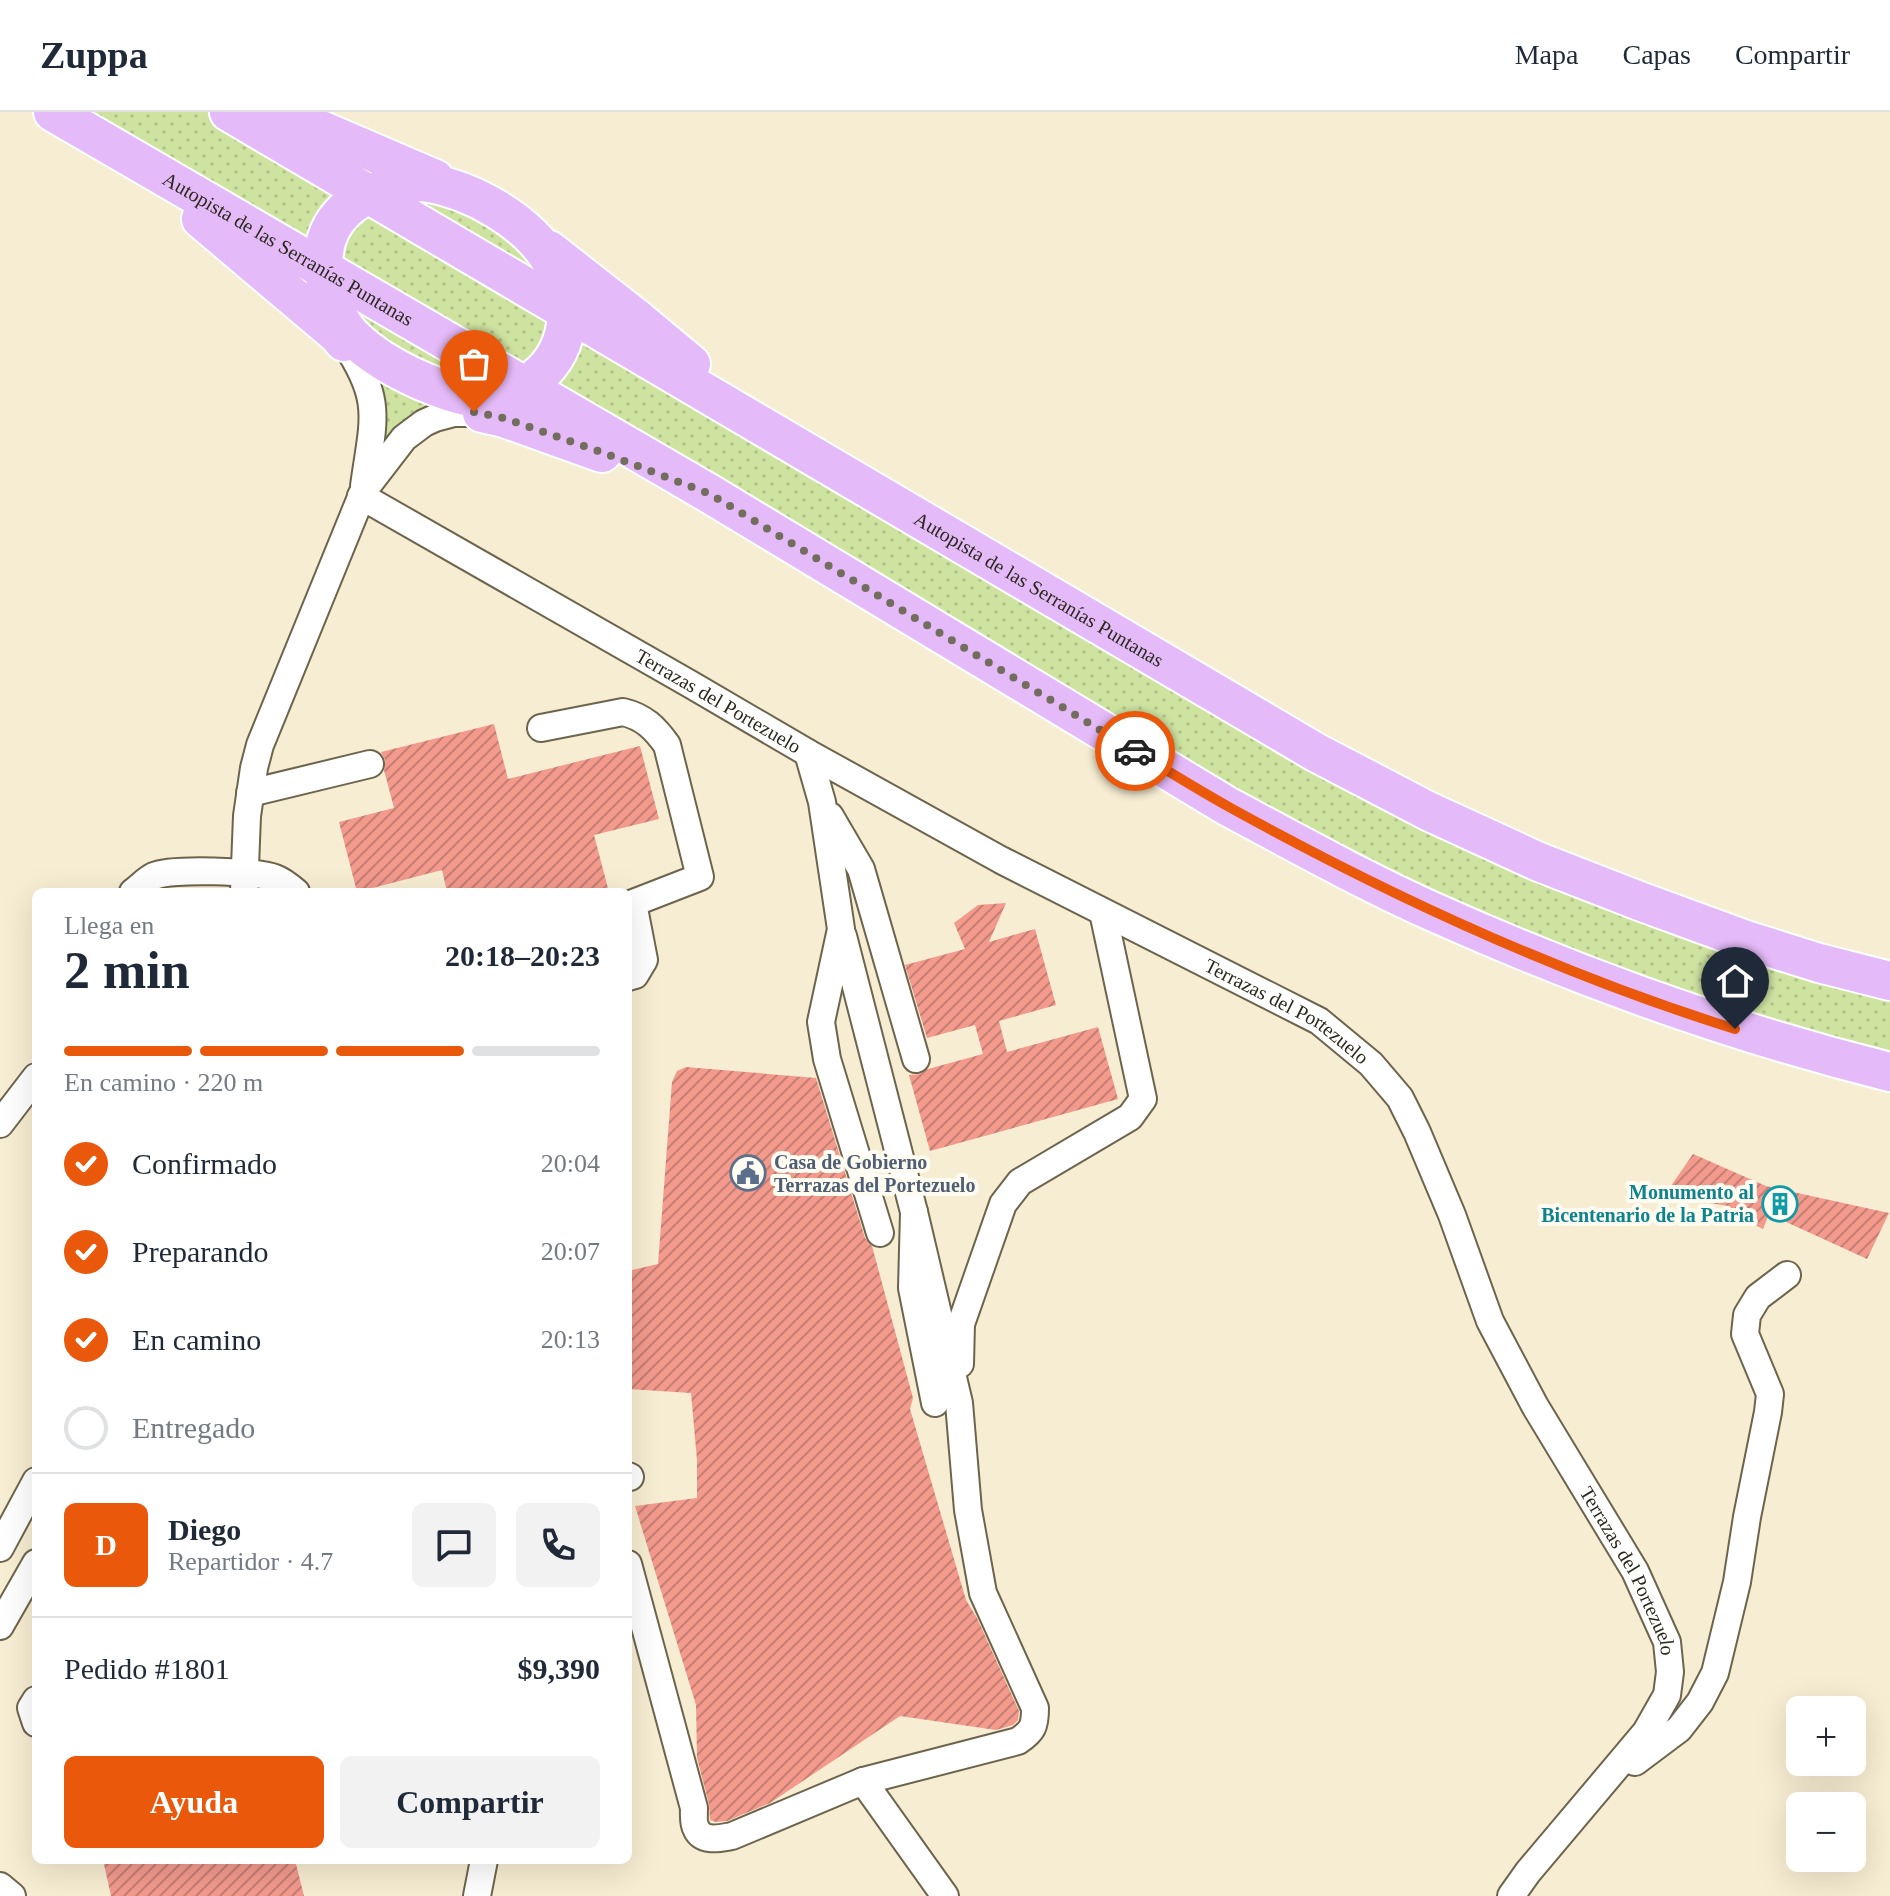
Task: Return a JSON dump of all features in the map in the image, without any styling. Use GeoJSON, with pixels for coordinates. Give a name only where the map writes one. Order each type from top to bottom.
{"type":"FeatureCollection","features":[{"type":"Feature","properties":{"kind":"highway","name":"Autopista de las Serranías Puntanas"},"geometry":{"type":"LineString","coordinates":[[53,112],[710,494],[1227,806],[1435,913],[1565,967],[1693,1016],[1820,1055],[1890,1072]]}},
{"type":"Feature","properties":{"kind":"highway","name":"Autopista de las Serranías Puntanas"},"geometry":{"type":"LineString","coordinates":[[229,112],[1317,753],[1428,811],[1539,862],[1687,919],[1819,963],[1890,981]]}},
{"type":"Feature","properties":{"kind":"highway"},"geometry":{"type":"LineString","coordinates":[[279,112],[466,193],[503,213],[637,319],[769,431]]}},
{"type":"Feature","properties":{"kind":"highway"},"geometry":{"type":"LineString","coordinates":[[112,147],[337,334],[403,372],[483,405],[504,418],[710,494]]}},
{"type":"Feature","properties":{"kind":"highway"},"geometry":{"type":"LineString","coordinates":[[348,338],[334,307],[323,269],[326,238],[333,223],[342,212],[368,194],[393,185],[424,182],[446,185],[466,193]]}},
{"type":"Feature","properties":{"kind":"highway"},"geometry":{"type":"LineString","coordinates":[[483,405],[534,380],[553,361],[563,339],[567,312],[559,277],[552,262],[522,229]]}},
{"type":"Feature","properties":{"kind":"street"},"geometry":{"type":"LineString","coordinates":[[245,883],[245,839],[250,793],[260,745],[362,493],[374,427],[373,405],[348,338]]}},
{"type":"Feature","properties":{"kind":"street"},"geometry":{"type":"LineString","coordinates":[[362,493],[404,438],[424,423],[483,405]]}},
{"type":"Feature","properties":{"kind":"street","name":"Terrazas del Portezuelo"},"geometry":{"type":"LineString","coordinates":[[362,493],[808,753],[1001,860],[1319,1021],[1371,1064],[1400,1098],[1452,1215],[1490,1321],[1535,1406],[1635,1571],[1667,1642],[1670,1672],[1667,1695],[1646,1732],[1511,1896]]}},
{"type":"Feature","properties":{"kind":"street"},"geometry":{"type":"LineString","coordinates":[[541,728],[623,712],[647,721],[656,728],[667,745],[700,877],[633,903],[644,960],[632,976]]}},
{"type":"Feature","properties":{"kind":"street"},"geometry":{"type":"LineString","coordinates":[[632,1579],[694,1808],[695,1828],[713,1839],[732,1836],[863,1781],[1018,1741],[1035,1724],[1035,1708],[983,1593],[947,1403],[912,1288],[914,1212],[841,929],[822,802],[808,753]]}},
{"type":"Feature","properties":{"kind":"street"},"geometry":{"type":"LineString","coordinates":[[250,793],[370,764]]}},
{"type":"Feature","properties":{"kind":"street"},"geometry":{"type":"LineString","coordinates":[[822,802],[861,869],[916,1059]]}},
{"type":"Feature","properties":{"kind":"street"},"geometry":{"type":"LineString","coordinates":[[138,888],[154,876],[185,871],[245,883],[272,876],[292,888]]}},
{"type":"Feature","properties":{"kind":"street"},"geometry":{"type":"LineString","coordinates":[[947,1403],[961,1324],[1003,1204],[1020,1182],[1130,1117],[1143,1099],[1103,912]]}},
{"type":"Feature","properties":{"kind":"street"},"geometry":{"type":"LineString","coordinates":[[841,929],[821,1022],[827,1059],[880,1233]]}},
{"type":"Feature","properties":{"kind":"street"},"geometry":{"type":"LineString","coordinates":[[0,1124],[32,1082]]}},
{"type":"Feature","properties":{"kind":"street"},"geometry":{"type":"LineString","coordinates":[[1602,1787],[1679,1729],[1700,1702],[1715,1673],[1737,1582],[1770,1394],[1745,1334],[1747,1315],[1758,1297],[1787,1275]]}},
{"type":"Feature","properties":{"kind":"street"},"geometry":{"type":"LineString","coordinates":[[0,1548],[32,1488]]}},
{"type":"Feature","properties":{"kind":"street"},"geometry":{"type":"LineString","coordinates":[[0,1626],[32,1570]]}},
{"type":"Feature","properties":{"kind":"street"},"geometry":{"type":"LineString","coordinates":[[863,1781],[945,1896]]}},
{"type":"Feature","properties":{"kind":"street"},"geometry":{"type":"LineString","coordinates":[[477,1896],[483,1864]]}},
{"type":"Feature","properties":{"kind":"street"},"geometry":{"type":"LineString","coordinates":[[0,1886],[12,1896]]}},
{"type":"Feature","properties":{"kind":"green space"},"geometry":{"type":"Polygon","coordinates":[[[78,112],[207,112],[349,195],[314,251],[78,112]]]}},
{"type":"Feature","properties":{"kind":"green space"},"geometry":{"type":"Polygon","coordinates":[[[405,196],[490,215],[552,287],[405,196]]]}},
{"type":"Feature","properties":{"kind":"green space"},"geometry":{"type":"Polygon","coordinates":[[[358,211],[554,316],[530,370],[333,262],[358,211]]]}},
{"type":"Feature","properties":{"kind":"green space"},"geometry":{"type":"Polygon","coordinates":[[[339,293],[493,383],[483,387],[392,355],[339,293]]]}},
{"type":"Feature","properties":{"kind":"green space"},"geometry":{"type":"Polygon","coordinates":[[[589,335],[1178,689],[1890,996],[1890,1056],[1745,1021],[1552,945],[1372,864],[1172,751],[556,391],[589,335]]]}},
{"type":"Feature","properties":{"kind":"green space"},"geometry":{"type":"Polygon","coordinates":[[[374,366],[442,399],[387,450],[376,444],[374,366]]]}},
{"type":"Feature","properties":{"kind":"building"},"geometry":{"type":"Polygon","coordinates":[[[494,724],[508,779],[640,746],[659,819],[594,835],[608,888],[446,888],[442,870],[372,888],[356,888],[339,822],[394,808],[381,752],[494,724]]]}},
{"type":"Feature","properties":{"kind":"building"},"geometry":{"type":"Polygon","coordinates":[[[1006,903],[989,942],[1035,929],[1056,1005],[999,1021],[1007,1052],[1098,1027],[1118,1099],[930,1151],[909,1075],[983,1054],[975,1025],[927,1038],[905,965],[965,949],[954,923],[978,905],[1006,903]]]}},
{"type":"Feature","properties":{"kind":"building"},"geometry":{"type":"Polygon","coordinates":[[[686,1067],[816,1078],[865,1238],[872,1246],[913,1398],[910,1409],[966,1600],[1019,1711],[1018,1720],[1013,1725],[996,1730],[900,1716],[770,1803],[727,1821],[716,1822],[710,1820],[697,1758],[696,1705],[635,1506],[697,1498],[691,1393],[632,1389],[632,1270],[658,1264],[672,1082],[677,1071],[686,1067]]]}},
{"type":"Feature","properties":{"kind":"building","name":"Monumento al Bicentenario de la Patria"},"geometry":{"type":"Polygon","coordinates":[[[1693,1154],[1766,1186],[1889,1213],[1867,1259],[1769,1214],[1763,1229],[1726,1211],[1729,1206],[1664,1196],[1693,1154]]]}},
{"type":"Feature","properties":{"kind":"building"},"geometry":{"type":"Polygon","coordinates":[[[104,1864],[296,1864],[304,1896],[111,1896],[104,1864]]]}},
{"type":"Feature","properties":{"kind":"way so far"},"geometry":{"type":"LineString","coordinates":[[474,412],[504,418],[710,494],[1135,751]]}},
{"type":"Feature","properties":{"kind":"place","name":"Casa de Gobierno Terrazas del Portezuelo"},"geometry":{"type":"Point","coordinates":[748,1173]}},
{"type":"Feature","properties":{"kind":"place","name":"Monumento al Bicentenario de la Patria"},"geometry":{"type":"Point","coordinates":[1780,1204]}},
{"type":"Feature","properties":{"kind":"route"},"geometry":{"type":"LineString","coordinates":[[1135,751],[1227,806],[1435,913],[1632,994],[1735,1029]]}}]}
